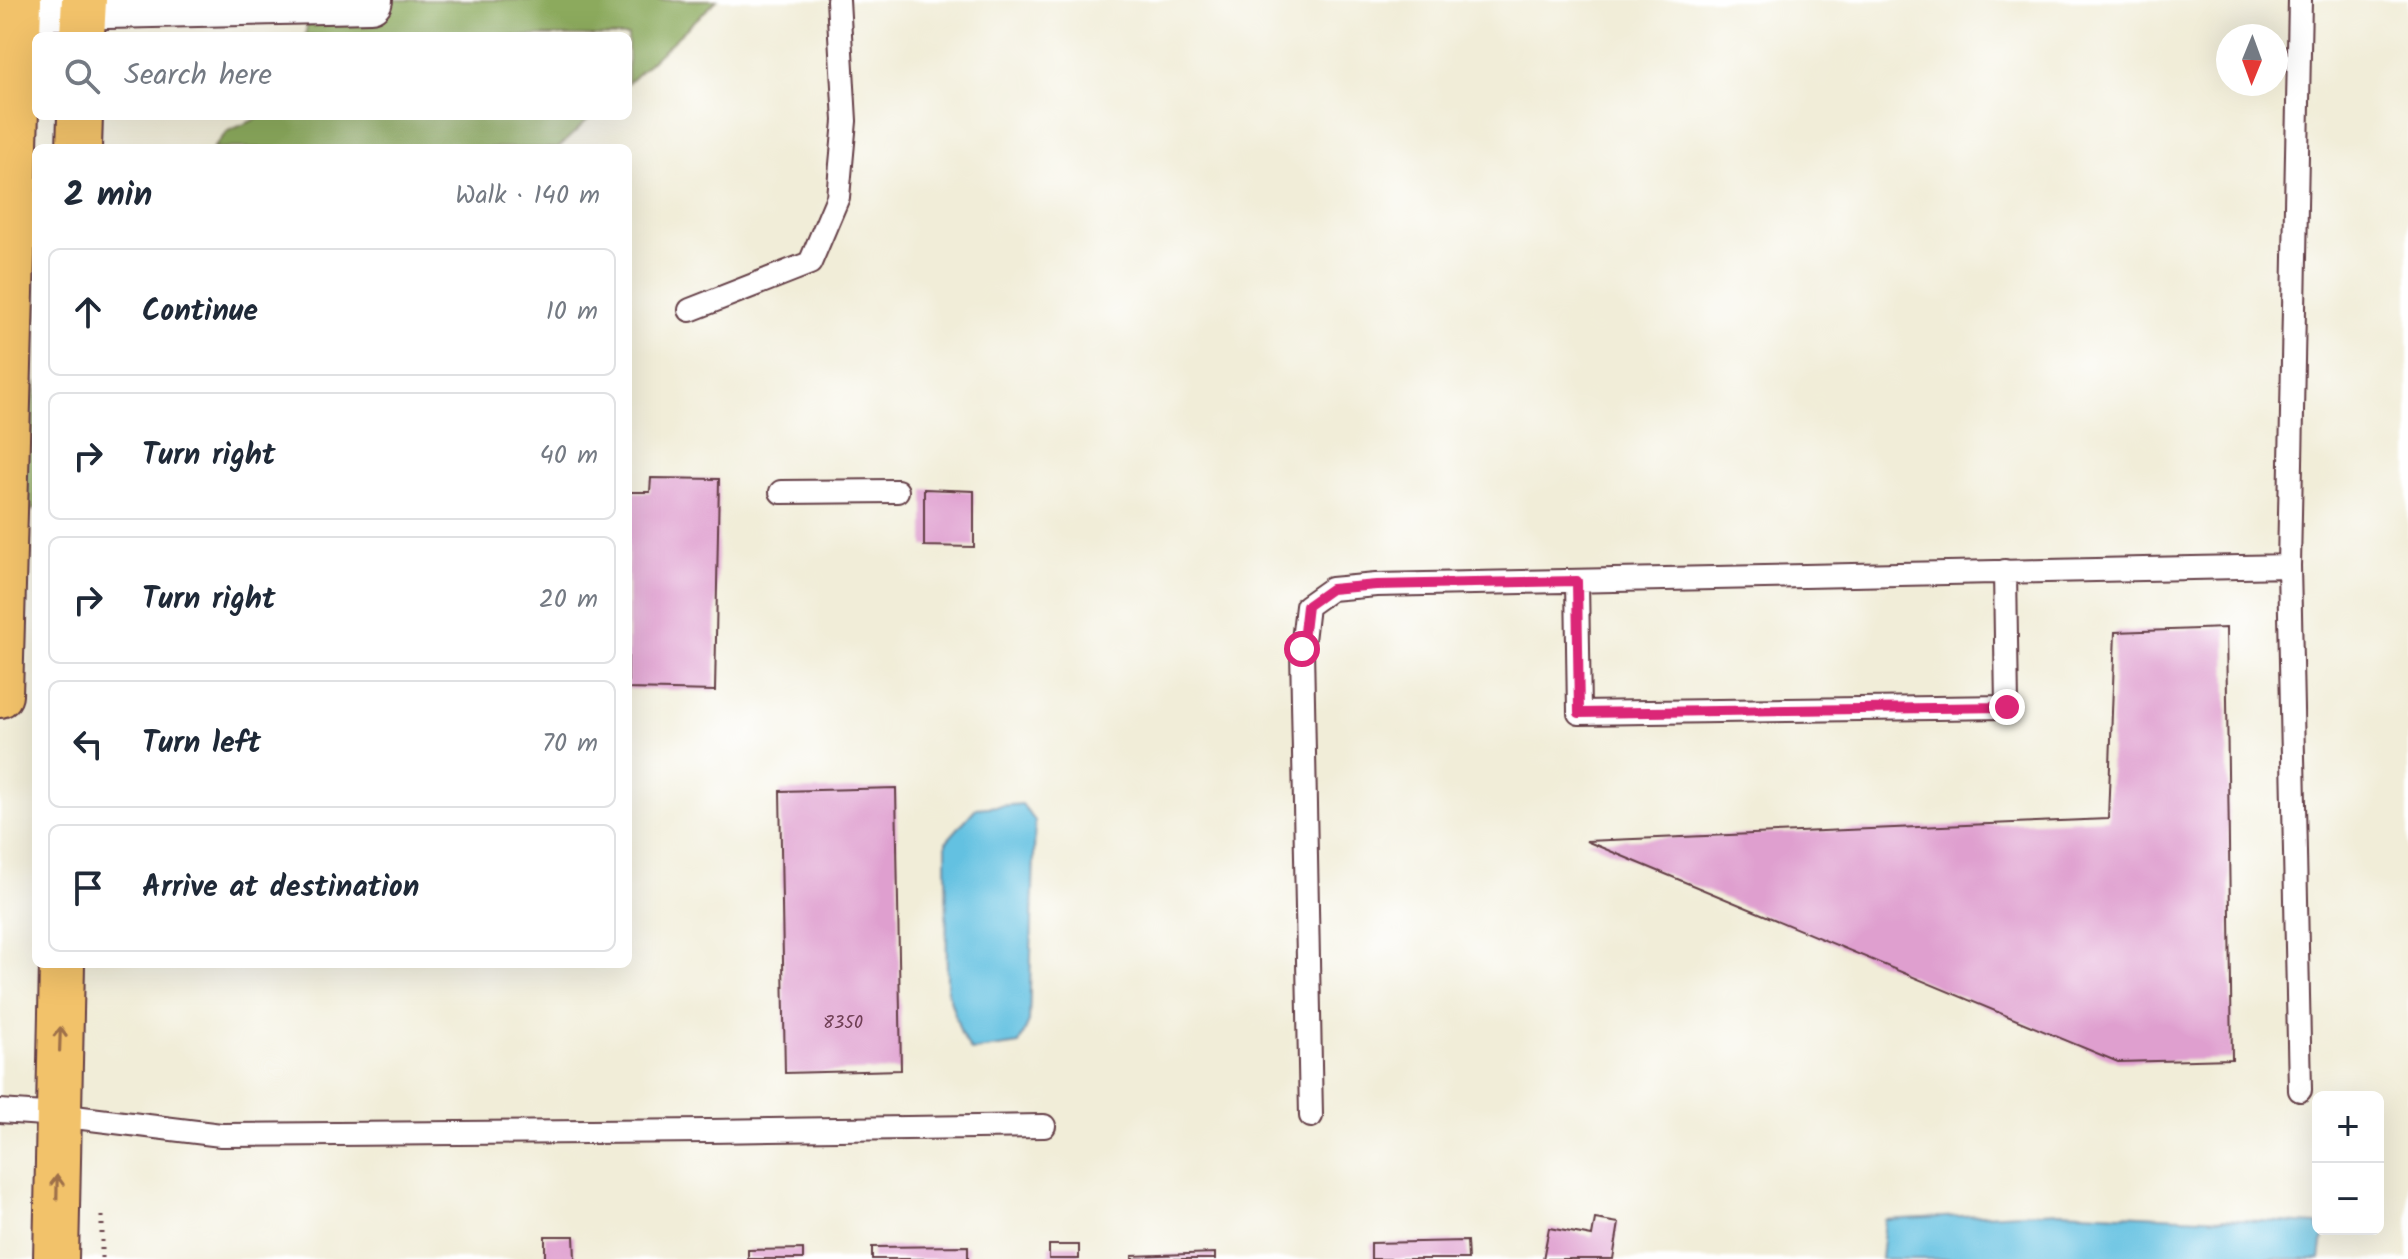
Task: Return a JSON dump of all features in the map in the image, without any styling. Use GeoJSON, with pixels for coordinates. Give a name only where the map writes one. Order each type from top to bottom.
{"type":"FeatureCollection","features":[{"type":"Feature","properties":{"kind":"main road"},"geometry":{"type":"LineString","coordinates":[[0,695],[16,182],[18,4]]}},
{"type":"Feature","properties":{"kind":"main road"},"geometry":{"type":"LineString","coordinates":[[79,144],[80,120]]}},
{"type":"Feature","properties":{"kind":"main road"},"geometry":{"type":"LineString","coordinates":[[56,1259],[62,968]]}},
{"type":"Feature","properties":{"kind":"street"},"geometry":{"type":"LineString","coordinates":[[18,4],[83,14],[370,0]]}},
{"type":"Feature","properties":{"kind":"lane"},"geometry":{"type":"LineString","coordinates":[[690,310],[810,263],[838,197],[845,121],[838,0]]}},
{"type":"Feature","properties":{"kind":"lane"},"geometry":{"type":"LineString","coordinates":[[2300,0],[2289,566],[2300,1090]]}},
{"type":"Feature","properties":{"kind":"lane"},"geometry":{"type":"LineString","coordinates":[[781,492],[897,491]]}},
{"type":"Feature","properties":{"kind":"lane"},"geometry":{"type":"LineString","coordinates":[[1311,1116],[1302,649],[1307,606],[1331,589],[2289,566]]}},
{"type":"Feature","properties":{"kind":"lane"},"geometry":{"type":"LineString","coordinates":[[1577,581],[1579,713],[2007,707],[2005,571]]}},
{"type":"Feature","properties":{"kind":"lane"},"geometry":{"type":"LineString","coordinates":[[0,1111],[221,1135],[1044,1126]]}},
{"type":"Feature","properties":{"kind":"green space"},"geometry":{"type":"Polygon","coordinates":[[[312,0],[717,0],[632,79],[632,32],[306,32],[312,0]]]}},
{"type":"Feature","properties":{"kind":"green space"},"geometry":{"type":"Polygon","coordinates":[[[254,120],[588,120],[562,144],[217,144],[228,131],[254,120]]]}},
{"type":"Feature","properties":{"kind":"green space"},"geometry":{"type":"Polygon","coordinates":[[[32,386],[32,510],[0,524],[20,397],[32,386]]]}},
{"type":"Feature","properties":{"kind":"water"},"geometry":{"type":"Polygon","coordinates":[[[1022,804],[1035,821],[1029,1022],[1019,1044],[971,1051],[961,1034],[947,989],[946,842],[976,808],[1022,804]]]}},
{"type":"Feature","properties":{"kind":"water"},"geometry":{"type":"Polygon","coordinates":[[[2061,1211],[2312,1224],[2312,1235],[2323,1235],[2320,1259],[1881,1259],[1885,1220],[2061,1211]]]}},
{"type":"Feature","properties":{"kind":"building"},"geometry":{"type":"Polygon","coordinates":[[[651,478],[719,479],[715,691],[632,689],[632,492],[650,492],[651,478]]]}},
{"type":"Feature","properties":{"kind":"building"},"geometry":{"type":"Polygon","coordinates":[[[924,489],[974,491],[974,547],[924,546],[924,489]]]}},
{"type":"Feature","properties":{"kind":"building"},"geometry":{"type":"Polygon","coordinates":[[[2226,628],[2232,1059],[2118,1062],[1586,841],[2108,819],[2115,632],[2226,628]]]}},
{"type":"Feature","properties":{"kind":"building"},"geometry":{"type":"Polygon","coordinates":[[[896,788],[901,1070],[785,1073],[780,791],[896,788]]]}},
{"type":"Feature","properties":{"kind":"building"},"geometry":{"type":"Polygon","coordinates":[[[1595,1219],[1619,1223],[1613,1259],[1543,1259],[1549,1228],[1592,1236],[1595,1219]]]}},
{"type":"Feature","properties":{"kind":"building"},"geometry":{"type":"Polygon","coordinates":[[[545,1236],[574,1236],[575,1259],[545,1259],[545,1236]]]}},
{"type":"Feature","properties":{"kind":"building"},"geometry":{"type":"Polygon","coordinates":[[[1467,1241],[1468,1259],[1371,1259],[1371,1243],[1467,1241]]]}},
{"type":"Feature","properties":{"kind":"building"},"geometry":{"type":"Polygon","coordinates":[[[1049,1245],[1079,1245],[1079,1259],[1049,1259],[1049,1245]]]}},
{"type":"Feature","properties":{"kind":"building"},"geometry":{"type":"Polygon","coordinates":[[[968,1246],[968,1259],[872,1259],[872,1247],[968,1246]]]}},
{"type":"Feature","properties":{"kind":"building"},"geometry":{"type":"Polygon","coordinates":[[[803,1249],[803,1259],[748,1259],[748,1250],[803,1249]]]}},
{"type":"Feature","properties":{"kind":"building"},"geometry":{"type":"Polygon","coordinates":[[[1215,1253],[1215,1259],[1132,1259],[1132,1256],[1215,1253]]]}},
{"type":"Feature","properties":{"kind":"route"},"geometry":{"type":"LineString","coordinates":[[1302,649],[1307,606],[1331,589],[1376,585],[1577,581],[1579,713],[2007,707]]}}]}
